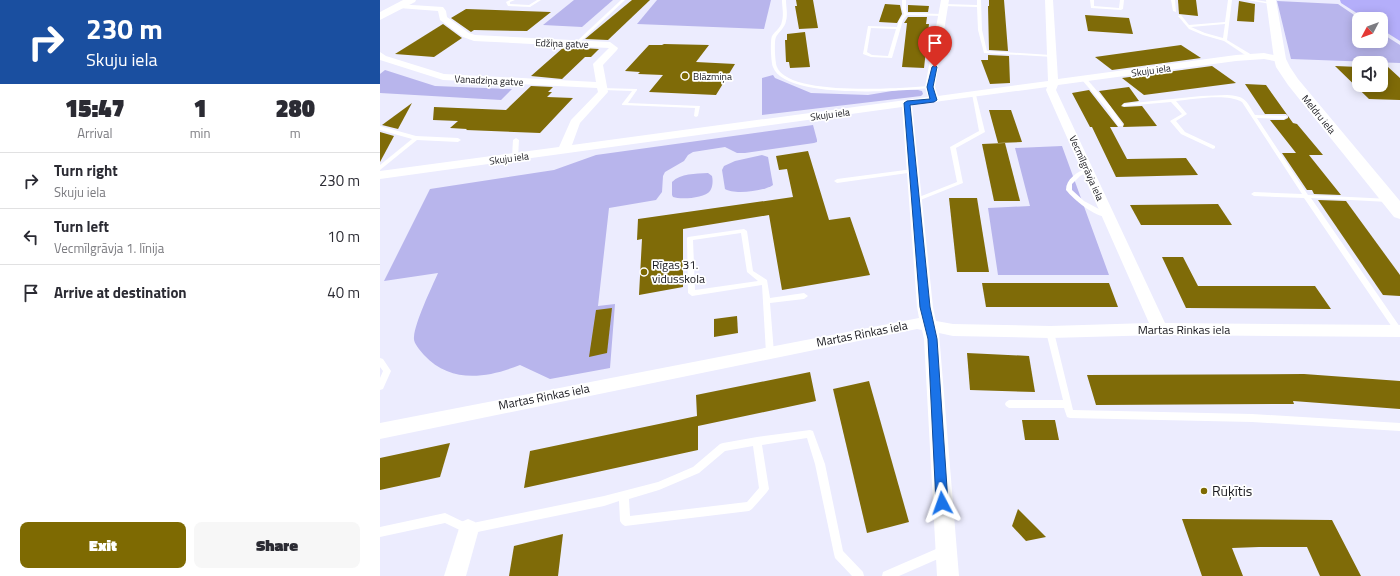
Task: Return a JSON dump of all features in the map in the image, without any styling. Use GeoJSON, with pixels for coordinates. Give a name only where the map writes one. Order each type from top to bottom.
{"type":"FeatureCollection","features":[{"type":"Feature","properties":{"kind":"street"},"geometry":{"type":"LineString","coordinates":[[380,17],[411,0]]}},
{"type":"Feature","properties":{"kind":"street","name":"Vecmīlgrāvja iela"},"geometry":{"type":"LineString","coordinates":[[1049,0],[1053,84],[1051,90],[1086,170],[1109,216],[1160,329]]}},
{"type":"Feature","properties":{"kind":"street"},"geometry":{"type":"LineString","coordinates":[[934,100],[930,87],[944,2]]}},
{"type":"Feature","properties":{"kind":"street","name":"Meldru iela"},"geometry":{"type":"LineString","coordinates":[[1271,2],[1280,59],[1283,67],[1400,213]]}},
{"type":"Feature","properties":{"kind":"street","name":"Edžiņa gatve"},"geometry":{"type":"LineString","coordinates":[[399,6],[442,10],[443,18],[466,35],[474,38],[610,45],[614,48],[598,64],[602,87]]}},
{"type":"Feature","properties":{"kind":"street","name":"Vanadziņa gatve"},"geometry":{"type":"LineString","coordinates":[[380,55],[383,58],[443,77],[602,87]]}},
{"type":"Feature","properties":{"kind":"street","name":"Skuju iela"},"geometry":{"type":"LineString","coordinates":[[380,175],[974,95],[1250,56],[1264,56],[1280,59]]}},
{"type":"Feature","properties":{"kind":"street"},"geometry":{"type":"LineString","coordinates":[[564,150],[576,122],[603,92],[602,87]]}},
{"type":"Feature","properties":{"kind":"street"},"geometry":{"type":"LineString","coordinates":[[907,103],[925,307],[932,339],[945,550],[948,576]]}},
{"type":"Feature","properties":{"kind":"street","name":"Martas Rinkas iela"},"geometry":{"type":"LineString","coordinates":[[380,431],[917,323],[953,330],[1050,332],[1160,329],[1400,331]]}},
{"type":"Feature","properties":{"kind":"street"},"geometry":{"type":"LineString","coordinates":[[454,576],[468,529]]}},
{"type":"Feature","properties":{"kind":"lane"},"geometry":{"type":"LineString","coordinates":[[514,0],[508,2],[509,5],[530,6],[540,0]]}},
{"type":"Feature","properties":{"kind":"lane"},"geometry":{"type":"LineString","coordinates":[[576,43],[623,0]]}},
{"type":"Feature","properties":{"kind":"lane"},"geometry":{"type":"LineString","coordinates":[[784,0],[785,18],[783,26],[774,37],[775,68],[780,76],[800,85],[812,87],[879,90],[930,87]]}},
{"type":"Feature","properties":{"kind":"lane"},"geometry":{"type":"LineString","coordinates":[[904,0],[904,9],[906,14]]}},
{"type":"Feature","properties":{"kind":"lane"},"geometry":{"type":"LineString","coordinates":[[979,0],[980,30],[986,52],[1051,56]]}},
{"type":"Feature","properties":{"kind":"lane"},"geometry":{"type":"LineString","coordinates":[[1092,0],[1092,7],[1121,9],[1122,0]]}},
{"type":"Feature","properties":{"kind":"lane"},"geometry":{"type":"LineString","coordinates":[[1173,0],[1175,11]]}},
{"type":"Feature","properties":{"kind":"lane"},"geometry":{"type":"LineString","coordinates":[[1225,40],[1230,0]]}},
{"type":"Feature","properties":{"kind":"lane"},"geometry":{"type":"LineString","coordinates":[[1248,0],[1271,2]]}},
{"type":"Feature","properties":{"kind":"lane"},"geometry":{"type":"LineString","coordinates":[[944,2],[979,6]]}},
{"type":"Feature","properties":{"kind":"lane"},"geometry":{"type":"LineString","coordinates":[[906,14],[942,15]]}},
{"type":"Feature","properties":{"kind":"lane"},"geometry":{"type":"LineString","coordinates":[[899,28],[869,27],[865,53],[871,56],[890,57],[899,28],[901,20],[906,14]]}},
{"type":"Feature","properties":{"kind":"lane"},"geometry":{"type":"LineString","coordinates":[[1180,16],[1189,26],[1204,34],[1225,40],[1250,56]]}},
{"type":"Feature","properties":{"kind":"lane"},"geometry":{"type":"LineString","coordinates":[[1189,26],[1227,24]]}},
{"type":"Feature","properties":{"kind":"lane"},"geometry":{"type":"LineString","coordinates":[[1084,79],[1108,107],[1120,125]]}},
{"type":"Feature","properties":{"kind":"lane"},"geometry":{"type":"LineString","coordinates":[[602,87],[635,90],[624,104],[698,107],[696,116]]}},
{"type":"Feature","properties":{"kind":"lane"},"geometry":{"type":"LineString","coordinates":[[916,200],[960,183],[953,147],[982,132],[974,95]]}},
{"type":"Feature","properties":{"kind":"lane"},"geometry":{"type":"LineString","coordinates":[[1124,105],[1201,96],[1236,97],[1244,101],[1306,196],[1400,331]]}},
{"type":"Feature","properties":{"kind":"lane"},"geometry":{"type":"LineString","coordinates":[[1172,100],[1185,114],[1173,121],[1183,133],[1213,147]]}},
{"type":"Feature","properties":{"kind":"lane"},"geometry":{"type":"LineString","coordinates":[[1253,116],[1284,117]]}},
{"type":"Feature","properties":{"kind":"lane"},"geometry":{"type":"LineString","coordinates":[[380,128],[416,138],[458,140]]}},
{"type":"Feature","properties":{"kind":"lane"},"geometry":{"type":"LineString","coordinates":[[380,168],[416,138]]}},
{"type":"Feature","properties":{"kind":"lane"},"geometry":{"type":"LineString","coordinates":[[515,157],[516,140]]}},
{"type":"Feature","properties":{"kind":"lane"},"geometry":{"type":"LineString","coordinates":[[1086,170],[1078,175],[1069,184],[1069,190],[1087,206],[1109,216]]}},
{"type":"Feature","properties":{"kind":"lane"},"geometry":{"type":"LineString","coordinates":[[837,181],[913,171]]}},
{"type":"Feature","properties":{"kind":"lane"},"geometry":{"type":"LineString","coordinates":[[1254,194],[1389,200]]}},
{"type":"Feature","properties":{"kind":"lane"},"geometry":{"type":"LineString","coordinates":[[744,231],[750,272],[765,282],[692,293],[690,238],[744,231]]}},
{"type":"Feature","properties":{"kind":"lane"},"geometry":{"type":"LineString","coordinates":[[765,282],[770,352]]}},
{"type":"Feature","properties":{"kind":"lane"},"geometry":{"type":"LineString","coordinates":[[766,301],[804,296]]}},
{"type":"Feature","properties":{"kind":"lane"},"geometry":{"type":"LineString","coordinates":[[1050,332],[1070,414],[1252,418],[1400,426]]}},
{"type":"Feature","properties":{"kind":"lane"},"geometry":{"type":"LineString","coordinates":[[380,361],[387,371],[380,387]]}},
{"type":"Feature","properties":{"kind":"lane"},"geometry":{"type":"LineString","coordinates":[[1009,404],[1068,404]]}},
{"type":"Feature","properties":{"kind":"lane"},"geometry":{"type":"LineString","coordinates":[[380,532],[445,518],[468,529],[624,495],[659,486],[696,470],[723,447],[810,434],[820,464],[839,554],[859,576]]}},
{"type":"Feature","properties":{"kind":"lane"},"geometry":{"type":"LineString","coordinates":[[624,495],[625,521],[749,506],[764,489],[757,441]]}},
{"type":"Feature","properties":{"kind":"lane"},"geometry":{"type":"LineString","coordinates":[[887,576],[945,550]]}},
{"type":"Feature","properties":{"kind":"shaded area"},"geometry":{"type":"Polygon","coordinates":[[[574,0],[613,0],[582,27],[543,25],[574,0]]]}},
{"type":"Feature","properties":{"kind":"shaded area"},"geometry":{"type":"Polygon","coordinates":[[[657,0],[771,0],[764,29],[637,24],[657,0]]]}},
{"type":"Feature","properties":{"kind":"shaded area"},"geometry":{"type":"Polygon","coordinates":[[[1340,0],[1400,0],[1400,41],[1388,33],[1388,12],[1355,12],[1341,3],[1340,0]]]}},
{"type":"Feature","properties":{"kind":"shaded area"},"geometry":{"type":"Polygon","coordinates":[[[1277,1],[1338,4],[1352,14],[1352,48],[1388,48],[1388,37],[1400,45],[1400,63],[1388,63],[1388,56],[1352,56],[1352,61],[1291,59],[1277,1]]]}},
{"type":"Feature","properties":{"kind":"shaded area"},"geometry":{"type":"Polygon","coordinates":[[[385,70],[435,86],[512,89],[501,100],[380,93],[380,74],[385,70]]]}},
{"type":"Feature","properties":{"kind":"shaded area"},"geometry":{"type":"Polygon","coordinates":[[[773,75],[775,78],[811,93],[868,95],[898,90],[918,90],[922,91],[923,94],[921,96],[762,115],[762,78],[773,75]]]}},
{"type":"Feature","properties":{"kind":"shaded area"},"geometry":{"type":"Polygon","coordinates":[[[813,125],[817,140],[817,142],[814,143],[745,153],[737,153],[725,147],[693,152],[688,155],[684,161],[665,172],[663,176],[662,192],[656,200],[609,208],[598,306],[615,304],[610,368],[550,379],[520,365],[495,373],[470,376],[446,371],[424,355],[414,339],[420,314],[438,273],[384,281],[430,189],[554,170],[596,155],[813,125]]]}},
{"type":"Feature","properties":{"kind":"shaded area"},"geometry":{"type":"Polygon","coordinates":[[[1062,146],[1109,275],[998,275],[988,208],[1030,206],[1015,148],[1062,146]]]}},
{"type":"Feature","properties":{"kind":"shaded area"},"geometry":{"type":"Polygon","coordinates":[[[762,155],[768,157],[773,185],[749,192],[735,192],[725,189],[722,170],[724,166],[735,161],[762,155]]]}},
{"type":"Feature","properties":{"kind":"shaded area"},"geometry":{"type":"Polygon","coordinates":[[[708,173],[712,176],[713,181],[710,191],[693,198],[673,197],[672,182],[676,179],[688,174],[708,173]]]}},
{"type":"Feature","properties":{"kind":"building"},"geometry":{"type":"Polygon","coordinates":[[[632,0],[650,0],[608,40],[585,39],[632,0]]]}},
{"type":"Feature","properties":{"kind":"building"},"geometry":{"type":"Polygon","coordinates":[[[796,0],[813,0],[818,28],[799,29],[795,6],[797,6],[796,0]]]}},
{"type":"Feature","properties":{"kind":"building"},"geometry":{"type":"Polygon","coordinates":[[[989,0],[1004,0],[1008,51],[989,50],[989,0]]]}},
{"type":"Feature","properties":{"kind":"building"},"geometry":{"type":"Polygon","coordinates":[[[1178,0],[1196,0],[1198,16],[1179,14],[1178,0]]]}},
{"type":"Feature","properties":{"kind":"building"},"geometry":{"type":"Polygon","coordinates":[[[1239,1],[1255,4],[1254,22],[1237,21],[1239,1]]]}},
{"type":"Feature","properties":{"kind":"building"},"geometry":{"type":"Polygon","coordinates":[[[885,4],[900,5],[902,14],[897,23],[879,22],[885,4]]]}},
{"type":"Feature","properties":{"kind":"building"},"geometry":{"type":"Polygon","coordinates":[[[908,5],[929,6],[928,12],[908,12],[908,5]]]}},
{"type":"Feature","properties":{"kind":"building"},"geometry":{"type":"Polygon","coordinates":[[[466,9],[551,12],[527,31],[474,30],[471,32],[451,18],[466,9]]]}},
{"type":"Feature","properties":{"kind":"building"},"geometry":{"type":"Polygon","coordinates":[[[1085,15],[1129,18],[1133,34],[1088,31],[1085,15]]]}},
{"type":"Feature","properties":{"kind":"building"},"geometry":{"type":"Polygon","coordinates":[[[908,17],[927,17],[926,24],[929,24],[924,68],[902,67],[907,23],[904,23],[908,17]]]}},
{"type":"Feature","properties":{"kind":"building"},"geometry":{"type":"Polygon","coordinates":[[[443,24],[462,38],[434,57],[395,54],[443,24]]]}},
{"type":"Feature","properties":{"kind":"building"},"geometry":{"type":"Polygon","coordinates":[[[805,32],[810,67],[790,68],[789,62],[786,62],[785,40],[787,40],[787,34],[805,32]]]}},
{"type":"Feature","properties":{"kind":"building"},"geometry":{"type":"Polygon","coordinates":[[[649,45],[709,45],[696,62],[735,64],[716,95],[649,92],[663,75],[638,74],[640,72],[625,71],[649,45]]]}},
{"type":"Feature","properties":{"kind":"building"},"geometry":{"type":"Polygon","coordinates":[[[1181,45],[1201,58],[1112,70],[1095,57],[1181,45]]]}},
{"type":"Feature","properties":{"kind":"building"},"geometry":{"type":"Polygon","coordinates":[[[564,47],[599,49],[591,57],[585,57],[562,79],[531,76],[564,47]]]}},
{"type":"Feature","properties":{"kind":"building"},"geometry":{"type":"Polygon","coordinates":[[[988,55],[1009,56],[1010,83],[990,84],[981,60],[988,60],[988,55]]]}},
{"type":"Feature","properties":{"kind":"building"},"geometry":{"type":"Polygon","coordinates":[[[1212,66],[1236,83],[1144,95],[1122,78],[1212,66]]]}},
{"type":"Feature","properties":{"kind":"building"},"geometry":{"type":"Polygon","coordinates":[[[1335,66],[1352,67],[1352,82],[1335,66]]]}},
{"type":"Feature","properties":{"kind":"building"},"geometry":{"type":"Polygon","coordinates":[[[1388,67],[1400,78],[1400,100],[1369,99],[1362,92],[1388,92],[1388,67]]]}},
{"type":"Feature","properties":{"kind":"building"},"geometry":{"type":"Polygon","coordinates":[[[1245,84],[1266,85],[1293,123],[1297,124],[1323,155],[1309,155],[1341,195],[1314,194],[1312,190],[1307,190],[1282,153],[1296,153],[1270,120],[1284,120],[1288,118],[1288,116],[1286,114],[1265,114],[1245,84]]]}},
{"type":"Feature","properties":{"kind":"building"},"geometry":{"type":"Polygon","coordinates":[[[531,86],[553,87],[548,92],[552,92],[547,97],[573,98],[540,133],[466,130],[467,129],[450,128],[458,121],[433,120],[434,107],[506,110],[531,86]]]}},
{"type":"Feature","properties":{"kind":"building"},"geometry":{"type":"Polygon","coordinates":[[[1129,87],[1139,101],[1124,103],[1121,106],[1142,106],[1157,126],[1123,127],[1124,124],[1099,91],[1129,87]]]}},
{"type":"Feature","properties":{"kind":"building"},"geometry":{"type":"Polygon","coordinates":[[[1089,90],[1118,127],[1110,127],[1127,159],[1186,158],[1198,175],[1116,177],[1092,127],[1090,127],[1072,93],[1089,90]]]}},
{"type":"Feature","properties":{"kind":"building"},"geometry":{"type":"Polygon","coordinates":[[[412,103],[398,129],[382,125],[412,103]]]}},
{"type":"Feature","properties":{"kind":"building"},"geometry":{"type":"Polygon","coordinates":[[[989,110],[1011,110],[1022,142],[998,143],[989,110]]]}},
{"type":"Feature","properties":{"kind":"building"},"geometry":{"type":"Polygon","coordinates":[[[380,132],[394,136],[380,162],[380,132]]]}},
{"type":"Feature","properties":{"kind":"building"},"geometry":{"type":"Polygon","coordinates":[[[1005,143],[1020,201],[994,201],[982,144],[1005,143]]]}},
{"type":"Feature","properties":{"kind":"building"},"geometry":{"type":"Polygon","coordinates":[[[808,151],[829,220],[850,217],[870,275],[782,290],[769,215],[683,229],[683,287],[639,295],[642,239],[637,240],[638,219],[793,197],[787,169],[779,170],[776,156],[808,151]]]}},
{"type":"Feature","properties":{"kind":"building"},"geometry":{"type":"Polygon","coordinates":[[[949,198],[977,198],[989,272],[957,272],[949,198]]]}},
{"type":"Feature","properties":{"kind":"building"},"geometry":{"type":"Polygon","coordinates":[[[1318,200],[1346,201],[1400,275],[1400,296],[1383,295],[1318,200]]]}},
{"type":"Feature","properties":{"kind":"building"},"geometry":{"type":"Polygon","coordinates":[[[1218,204],[1232,225],[1141,225],[1130,205],[1218,204]]]}},
{"type":"Feature","properties":{"kind":"building"},"geometry":{"type":"Polygon","coordinates":[[[1162,257],[1183,257],[1198,286],[1315,286],[1331,309],[1186,308],[1162,257]]]}},
{"type":"Feature","properties":{"kind":"building"},"geometry":{"type":"Polygon","coordinates":[[[982,283],[1109,283],[1118,307],[986,307],[982,283]]]}},
{"type":"Feature","properties":{"kind":"building"},"geometry":{"type":"Polygon","coordinates":[[[612,308],[607,353],[589,357],[596,310],[612,308]]]}},
{"type":"Feature","properties":{"kind":"building"},"geometry":{"type":"Polygon","coordinates":[[[737,316],[738,333],[714,337],[714,319],[737,316]]]}},
{"type":"Feature","properties":{"kind":"building"},"geometry":{"type":"Polygon","coordinates":[[[967,353],[1029,356],[1035,392],[970,390],[967,353]]]}},
{"type":"Feature","properties":{"kind":"building"},"geometry":{"type":"Polygon","coordinates":[[[810,372],[816,401],[698,426],[698,450],[524,488],[530,451],[697,416],[696,395],[810,372]]]}},
{"type":"Feature","properties":{"kind":"building"},"geometry":{"type":"Polygon","coordinates":[[[1304,374],[1400,381],[1400,409],[1293,401],[1294,404],[1096,405],[1087,375],[1304,374]]]}},
{"type":"Feature","properties":{"kind":"building"},"geometry":{"type":"Polygon","coordinates":[[[869,381],[909,522],[867,533],[833,389],[869,381]]]}},
{"type":"Feature","properties":{"kind":"building"},"geometry":{"type":"Polygon","coordinates":[[[1022,420],[1055,420],[1059,440],[1025,440],[1022,420]]]}},
{"type":"Feature","properties":{"kind":"building"},"geometry":{"type":"Polygon","coordinates":[[[450,443],[440,477],[380,490],[380,458],[450,443]]]}},
{"type":"Feature","properties":{"kind":"building"},"geometry":{"type":"Polygon","coordinates":[[[1018,509],[1046,537],[1026,541],[1012,526],[1018,509]]]}},
{"type":"Feature","properties":{"kind":"building"},"geometry":{"type":"Polygon","coordinates":[[[1182,519],[1332,520],[1361,576],[1320,576],[1307,547],[1259,547],[1232,548],[1243,576],[1202,576],[1182,519]]]}},
{"type":"Feature","properties":{"kind":"building"},"geometry":{"type":"Polygon","coordinates":[[[563,534],[558,576],[509,576],[514,546],[563,534]]]}},
{"type":"Feature","properties":{"kind":"place","name":"Blāzmiņa"},"geometry":{"type":"Point","coordinates":[685,76]}},
{"type":"Feature","properties":{"kind":"place","name":"Rīgas 31. vidusskola"},"geometry":{"type":"Point","coordinates":[644,272]}},
{"type":"Feature","properties":{"kind":"place","name":"Rūķītis"},"geometry":{"type":"Point","coordinates":[1204,491]}},
{"type":"Feature","properties":{"kind":"route"},"geometry":{"type":"LineString","coordinates":[[935,67],[930,87],[934,100],[907,103],[925,307],[932,339],[942,503]]}}]}
